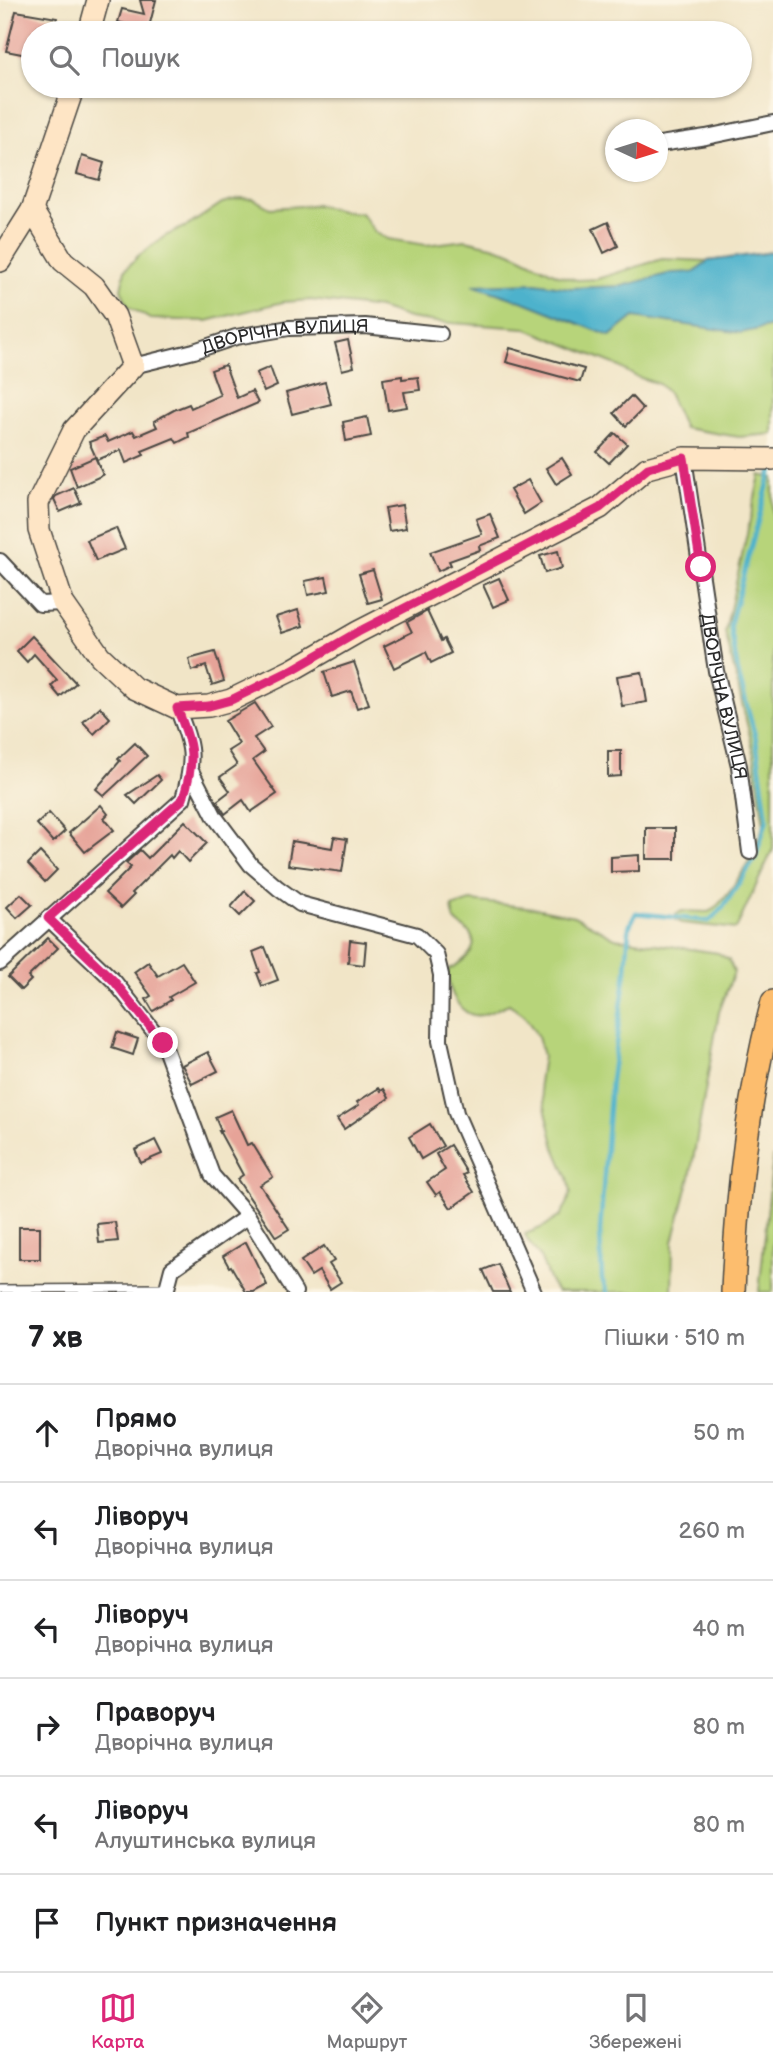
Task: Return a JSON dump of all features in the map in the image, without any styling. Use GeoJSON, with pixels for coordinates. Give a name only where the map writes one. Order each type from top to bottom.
{"type":"FeatureCollection","features":[{"type":"Feature","properties":{"kind":"main road"},"geometry":{"type":"LineString","coordinates":[[733,1292],[734,1256],[750,1113],[773,1002]]}},
{"type":"Feature","properties":{"kind":"street"},"geometry":{"type":"LineString","coordinates":[[92,21],[98,0]]}},
{"type":"Feature","properties":{"kind":"street"},"geometry":{"type":"LineString","coordinates":[[0,261],[32,210],[70,98]]}},
{"type":"Feature","properties":{"kind":"street"},"geometry":{"type":"LineString","coordinates":[[668,143],[773,123]]}},
{"type":"Feature","properties":{"kind":"street"},"geometry":{"type":"LineString","coordinates":[[32,210],[63,261],[94,286],[115,316],[133,366],[74,430],[38,503],[38,530],[63,603],[100,656],[134,688],[177,708],[209,706],[231,700],[292,670],[358,632],[600,508],[648,468],[684,458],[773,459]]}},
{"type":"Feature","properties":{"kind":"street","name":"ДВОРІЧНА ВУЛИЦЯ"},"geometry":{"type":"LineString","coordinates":[[133,366],[236,337],[289,328],[365,326],[440,334]]}},
{"type":"Feature","properties":{"kind":"street","name":"ДВОРІЧНА ВУЛИЦЯ"},"geometry":{"type":"LineString","coordinates":[[684,458],[716,671],[739,766],[750,852]]}},
{"type":"Feature","properties":{"kind":"street"},"geometry":{"type":"LineString","coordinates":[[0,561],[40,604],[63,603]]}},
{"type":"Feature","properties":{"kind":"street"},"geometry":{"type":"LineString","coordinates":[[0,963],[183,799],[191,771],[190,741],[177,708]]}},
{"type":"Feature","properties":{"kind":"street"},"geometry":{"type":"LineString","coordinates":[[191,771],[215,817],[251,864],[278,888],[300,904],[416,935],[436,954],[441,975],[440,1041],[456,1113],[534,1292]]}},
{"type":"Feature","properties":{"kind":"street"},"geometry":{"type":"LineString","coordinates":[[48,918],[114,981],[163,1043],[212,1175],[248,1216],[295,1292]]}},
{"type":"Feature","properties":{"kind":"street"},"geometry":{"type":"LineString","coordinates":[[166,1290],[172,1269],[248,1216]]}},
{"type":"Feature","properties":{"kind":"lane"},"geometry":{"type":"LineString","coordinates":[[0,1289],[166,1290]]}},
{"type":"Feature","properties":{"kind":"green space"},"geometry":{"type":"Polygon","coordinates":[[[241,198],[254,199],[270,208],[317,205],[361,213],[376,233],[388,239],[426,245],[466,240],[511,252],[558,275],[577,280],[597,279],[662,259],[708,261],[773,252],[773,434],[739,437],[684,428],[668,393],[659,384],[525,328],[437,322],[409,318],[379,308],[311,300],[283,302],[207,321],[150,319],[128,306],[121,289],[125,270],[138,256],[165,236],[189,225],[222,203],[241,198]]]}},
{"type":"Feature","properties":{"kind":"green space"},"geometry":{"type":"Polygon","coordinates":[[[760,475],[773,478],[773,849],[736,929],[682,923],[676,920],[676,914],[682,911],[708,912],[728,894],[749,862],[764,825],[753,749],[725,632],[760,475]]]}},
{"type":"Feature","properties":{"kind":"green space"},"geometry":{"type":"Polygon","coordinates":[[[470,901],[535,908],[574,916],[615,938],[718,953],[729,960],[734,972],[719,1012],[690,1177],[673,1242],[672,1292],[557,1292],[538,1254],[527,1240],[525,1234],[560,1216],[571,1191],[555,1148],[539,1083],[543,1056],[538,1037],[524,1015],[509,1004],[482,1015],[474,1015],[461,1007],[452,993],[448,970],[471,952],[473,941],[471,935],[454,919],[452,907],[470,901]]]}},
{"type":"Feature","properties":{"kind":"green space"},"geometry":{"type":"Polygon","coordinates":[[[773,1157],[773,1292],[759,1292],[773,1157]]]}},
{"type":"Feature","properties":{"kind":"water"},"geometry":{"type":"Polygon","coordinates":[[[773,252],[773,326],[741,333],[634,317],[610,336],[527,303],[472,285],[536,283],[570,288],[622,286],[671,273],[695,272],[708,261],[773,252]]]}},
{"type":"Feature","properties":{"kind":"building"},"geometry":{"type":"Polygon","coordinates":[[[140,0],[156,0],[151,21],[118,21],[122,9],[144,14],[140,0]]]}},
{"type":"Feature","properties":{"kind":"building"},"geometry":{"type":"Polygon","coordinates":[[[16,11],[57,18],[57,21],[21,21],[21,54],[6,51],[16,11]]]}},
{"type":"Feature","properties":{"kind":"building"},"geometry":{"type":"Polygon","coordinates":[[[82,156],[104,163],[99,180],[77,174],[82,156]]]}},
{"type":"Feature","properties":{"kind":"building"},"geometry":{"type":"Polygon","coordinates":[[[608,222],[618,246],[604,253],[593,229],[608,222]]]}},
{"type":"Feature","properties":{"kind":"building"},"geometry":{"type":"Polygon","coordinates":[[[348,340],[354,367],[342,370],[335,343],[348,340]]]}},
{"type":"Feature","properties":{"kind":"building"},"geometry":{"type":"Polygon","coordinates":[[[510,348],[584,369],[580,382],[506,362],[510,348]]]}},
{"type":"Feature","properties":{"kind":"building"},"geometry":{"type":"Polygon","coordinates":[[[225,365],[237,398],[252,391],[258,403],[188,433],[189,437],[177,443],[174,438],[142,451],[144,455],[126,463],[121,450],[97,460],[89,442],[105,436],[108,442],[133,431],[136,436],[157,427],[154,421],[174,410],[189,404],[191,408],[220,395],[211,370],[225,365]]]}},
{"type":"Feature","properties":{"kind":"building"},"geometry":{"type":"Polygon","coordinates":[[[270,367],[277,386],[264,392],[256,373],[270,367]]]}},
{"type":"Feature","properties":{"kind":"building"},"geometry":{"type":"Polygon","coordinates":[[[402,376],[402,379],[418,377],[420,390],[404,392],[407,407],[388,410],[383,379],[402,376]]]}},
{"type":"Feature","properties":{"kind":"building"},"geometry":{"type":"Polygon","coordinates":[[[325,382],[331,404],[292,414],[286,393],[325,382]]]}},
{"type":"Feature","properties":{"kind":"building"},"geometry":{"type":"Polygon","coordinates":[[[631,396],[643,409],[626,426],[614,413],[631,396]]]}},
{"type":"Feature","properties":{"kind":"building"},"geometry":{"type":"Polygon","coordinates":[[[367,417],[371,436],[346,441],[343,422],[367,417]]]}},
{"type":"Feature","properties":{"kind":"building"},"geometry":{"type":"Polygon","coordinates":[[[615,433],[627,444],[609,463],[597,452],[615,433]]]}},
{"type":"Feature","properties":{"kind":"building"},"geometry":{"type":"Polygon","coordinates":[[[95,457],[103,475],[77,487],[70,468],[95,457]]]}},
{"type":"Feature","properties":{"kind":"building"},"geometry":{"type":"Polygon","coordinates":[[[562,458],[572,474],[556,484],[546,468],[562,458]]]}},
{"type":"Feature","properties":{"kind":"building"},"geometry":{"type":"Polygon","coordinates":[[[528,480],[541,503],[524,514],[510,490],[528,480]]]}},
{"type":"Feature","properties":{"kind":"building"},"geometry":{"type":"Polygon","coordinates":[[[74,488],[81,503],[60,512],[54,499],[74,488]]]}},
{"type":"Feature","properties":{"kind":"building"},"geometry":{"type":"Polygon","coordinates":[[[402,505],[406,528],[389,531],[385,508],[402,505]]]}},
{"type":"Feature","properties":{"kind":"building"},"geometry":{"type":"Polygon","coordinates":[[[490,514],[500,538],[479,546],[480,550],[449,561],[451,565],[438,571],[430,552],[482,534],[476,519],[490,514]]]}},
{"type":"Feature","properties":{"kind":"building"},"geometry":{"type":"Polygon","coordinates":[[[116,528],[125,549],[96,561],[87,540],[116,528]]]}},
{"type":"Feature","properties":{"kind":"building"},"geometry":{"type":"Polygon","coordinates":[[[558,551],[562,568],[545,573],[540,556],[558,551]]]}},
{"type":"Feature","properties":{"kind":"building"},"geometry":{"type":"Polygon","coordinates":[[[373,570],[382,599],[368,603],[359,574],[373,570]]]}},
{"type":"Feature","properties":{"kind":"building"},"geometry":{"type":"Polygon","coordinates":[[[326,577],[329,591],[308,595],[305,581],[326,577]]]}},
{"type":"Feature","properties":{"kind":"building"},"geometry":{"type":"Polygon","coordinates":[[[499,578],[509,600],[493,607],[483,585],[499,578]]]}},
{"type":"Feature","properties":{"kind":"building"},"geometry":{"type":"Polygon","coordinates":[[[298,610],[303,626],[282,633],[276,617],[298,610]]]}},
{"type":"Feature","properties":{"kind":"building"},"geometry":{"type":"Polygon","coordinates":[[[427,611],[441,641],[444,639],[451,653],[431,663],[426,652],[394,668],[384,646],[412,632],[407,622],[427,611]]]}},
{"type":"Feature","properties":{"kind":"building"},"geometry":{"type":"Polygon","coordinates":[[[32,636],[76,683],[60,697],[51,686],[57,680],[34,654],[27,662],[17,651],[32,636]]]}},
{"type":"Feature","properties":{"kind":"building"},"geometry":{"type":"Polygon","coordinates":[[[215,652],[224,681],[212,685],[206,666],[192,671],[189,659],[215,652]]]}},
{"type":"Feature","properties":{"kind":"building"},"geometry":{"type":"Polygon","coordinates":[[[354,662],[369,704],[357,708],[351,691],[332,697],[324,672],[354,662]]]}},
{"type":"Feature","properties":{"kind":"building"},"geometry":{"type":"Polygon","coordinates":[[[642,672],[647,702],[622,706],[617,676],[642,672]]]}},
{"type":"Feature","properties":{"kind":"building"},"geometry":{"type":"Polygon","coordinates":[[[255,703],[271,727],[254,738],[264,752],[253,760],[277,794],[251,812],[243,800],[225,814],[217,801],[230,791],[220,777],[237,765],[228,751],[239,744],[225,721],[255,703]]]}},
{"type":"Feature","properties":{"kind":"building"},"geometry":{"type":"Polygon","coordinates":[[[100,707],[110,718],[94,734],[83,722],[100,707]]]}},
{"type":"Feature","properties":{"kind":"building"},"geometry":{"type":"Polygon","coordinates":[[[135,743],[147,756],[104,796],[96,789],[120,761],[118,759],[135,743]]]}},
{"type":"Feature","properties":{"kind":"building"},"geometry":{"type":"Polygon","coordinates":[[[608,751],[621,751],[621,776],[608,777],[608,751]]]}},
{"type":"Feature","properties":{"kind":"building"},"geometry":{"type":"Polygon","coordinates":[[[157,775],[161,780],[136,804],[127,795],[157,775]]]}},
{"type":"Feature","properties":{"kind":"building"},"geometry":{"type":"Polygon","coordinates":[[[101,805],[108,814],[104,818],[114,830],[85,852],[69,833],[101,805]]]}},
{"type":"Feature","properties":{"kind":"building"},"geometry":{"type":"Polygon","coordinates":[[[49,813],[65,831],[53,842],[37,824],[49,813]]]}},
{"type":"Feature","properties":{"kind":"building"},"geometry":{"type":"Polygon","coordinates":[[[185,821],[207,843],[188,862],[178,851],[172,858],[170,855],[132,893],[134,895],[121,908],[105,893],[131,867],[126,863],[140,850],[148,858],[185,821]]]}},
{"type":"Feature","properties":{"kind":"building"},"geometry":{"type":"Polygon","coordinates":[[[646,828],[675,828],[675,859],[646,859],[646,828]]]}},
{"type":"Feature","properties":{"kind":"building"},"geometry":{"type":"Polygon","coordinates":[[[334,837],[347,839],[342,872],[288,865],[292,841],[332,848],[334,837]]]}},
{"type":"Feature","properties":{"kind":"building"},"geometry":{"type":"Polygon","coordinates":[[[40,852],[57,870],[45,882],[28,864],[40,852]]]}},
{"type":"Feature","properties":{"kind":"building"},"geometry":{"type":"Polygon","coordinates":[[[639,855],[639,871],[611,872],[611,857],[639,855]]]}},
{"type":"Feature","properties":{"kind":"building"},"geometry":{"type":"Polygon","coordinates":[[[245,891],[255,901],[240,916],[231,907],[245,891]]]}},
{"type":"Feature","properties":{"kind":"building"},"geometry":{"type":"Polygon","coordinates":[[[21,894],[32,905],[17,918],[7,907],[21,894]]]}},
{"type":"Feature","properties":{"kind":"building"},"geometry":{"type":"Polygon","coordinates":[[[48,938],[58,948],[28,977],[31,980],[21,990],[8,977],[48,938]]]}},
{"type":"Feature","properties":{"kind":"building"},"geometry":{"type":"Polygon","coordinates":[[[350,940],[366,942],[364,965],[348,963],[350,940]]]}},
{"type":"Feature","properties":{"kind":"building"},"geometry":{"type":"Polygon","coordinates":[[[265,947],[278,980],[262,986],[253,952],[265,947]]]}},
{"type":"Feature","properties":{"kind":"building"},"geometry":{"type":"Polygon","coordinates":[[[148,962],[158,976],[182,962],[195,982],[169,997],[171,1000],[153,1011],[146,999],[151,996],[134,972],[148,962]]]}},
{"type":"Feature","properties":{"kind":"building"},"geometry":{"type":"Polygon","coordinates":[[[117,1032],[138,1039],[133,1055],[112,1048],[117,1032]]]}},
{"type":"Feature","properties":{"kind":"building"},"geometry":{"type":"Polygon","coordinates":[[[208,1052],[218,1071],[192,1084],[182,1065],[208,1052]]]}},
{"type":"Feature","properties":{"kind":"building"},"geometry":{"type":"Polygon","coordinates":[[[379,1088],[381,1091],[384,1089],[389,1098],[344,1129],[337,1119],[379,1088]]]}},
{"type":"Feature","properties":{"kind":"building"},"geometry":{"type":"Polygon","coordinates":[[[231,1110],[247,1145],[252,1143],[273,1177],[260,1185],[289,1229],[276,1237],[237,1179],[243,1175],[219,1131],[215,1117],[231,1110]]]}},
{"type":"Feature","properties":{"kind":"building"},"geometry":{"type":"Polygon","coordinates":[[[430,1124],[443,1146],[421,1159],[409,1137],[430,1124]]]}},
{"type":"Feature","properties":{"kind":"building"},"geometry":{"type":"Polygon","coordinates":[[[155,1140],[162,1154],[141,1163],[135,1150],[155,1140]]]}},
{"type":"Feature","properties":{"kind":"building"},"geometry":{"type":"Polygon","coordinates":[[[450,1145],[467,1173],[463,1175],[474,1192],[451,1208],[440,1192],[436,1195],[427,1182],[445,1170],[436,1154],[450,1145]]]}},
{"type":"Feature","properties":{"kind":"building"},"geometry":{"type":"Polygon","coordinates":[[[115,1222],[118,1241],[99,1243],[97,1224],[115,1222]]]}},
{"type":"Feature","properties":{"kind":"building"},"geometry":{"type":"Polygon","coordinates":[[[19,1227],[40,1227],[40,1259],[19,1259],[19,1227]]]}},
{"type":"Feature","properties":{"kind":"building"},"geometry":{"type":"Polygon","coordinates":[[[246,1242],[267,1285],[254,1292],[246,1292],[223,1256],[246,1242]]]}},
{"type":"Feature","properties":{"kind":"building"},"geometry":{"type":"Polygon","coordinates":[[[324,1246],[334,1261],[329,1264],[341,1282],[330,1289],[319,1271],[311,1276],[301,1261],[324,1246]]]}},
{"type":"Feature","properties":{"kind":"building"},"geometry":{"type":"Polygon","coordinates":[[[498,1264],[510,1292],[493,1292],[483,1270],[498,1264]]]}},
{"type":"Feature","properties":{"kind":"waterway"},"geometry":{"type":"LineString","coordinates":[[607,1292],[602,1279],[600,1231],[611,1080],[626,971],[629,927],[636,913],[709,921],[722,909],[755,859],[767,819],[756,739],[738,672],[730,625],[772,469]]}},
{"type":"Feature","properties":{"kind":"route"},"geometry":{"type":"LineString","coordinates":[[163,1043],[114,981],[48,918],[183,799],[191,771],[190,741],[177,708],[209,706],[231,700],[292,670],[358,632],[600,508],[648,468],[684,458],[701,567]]}}]}
